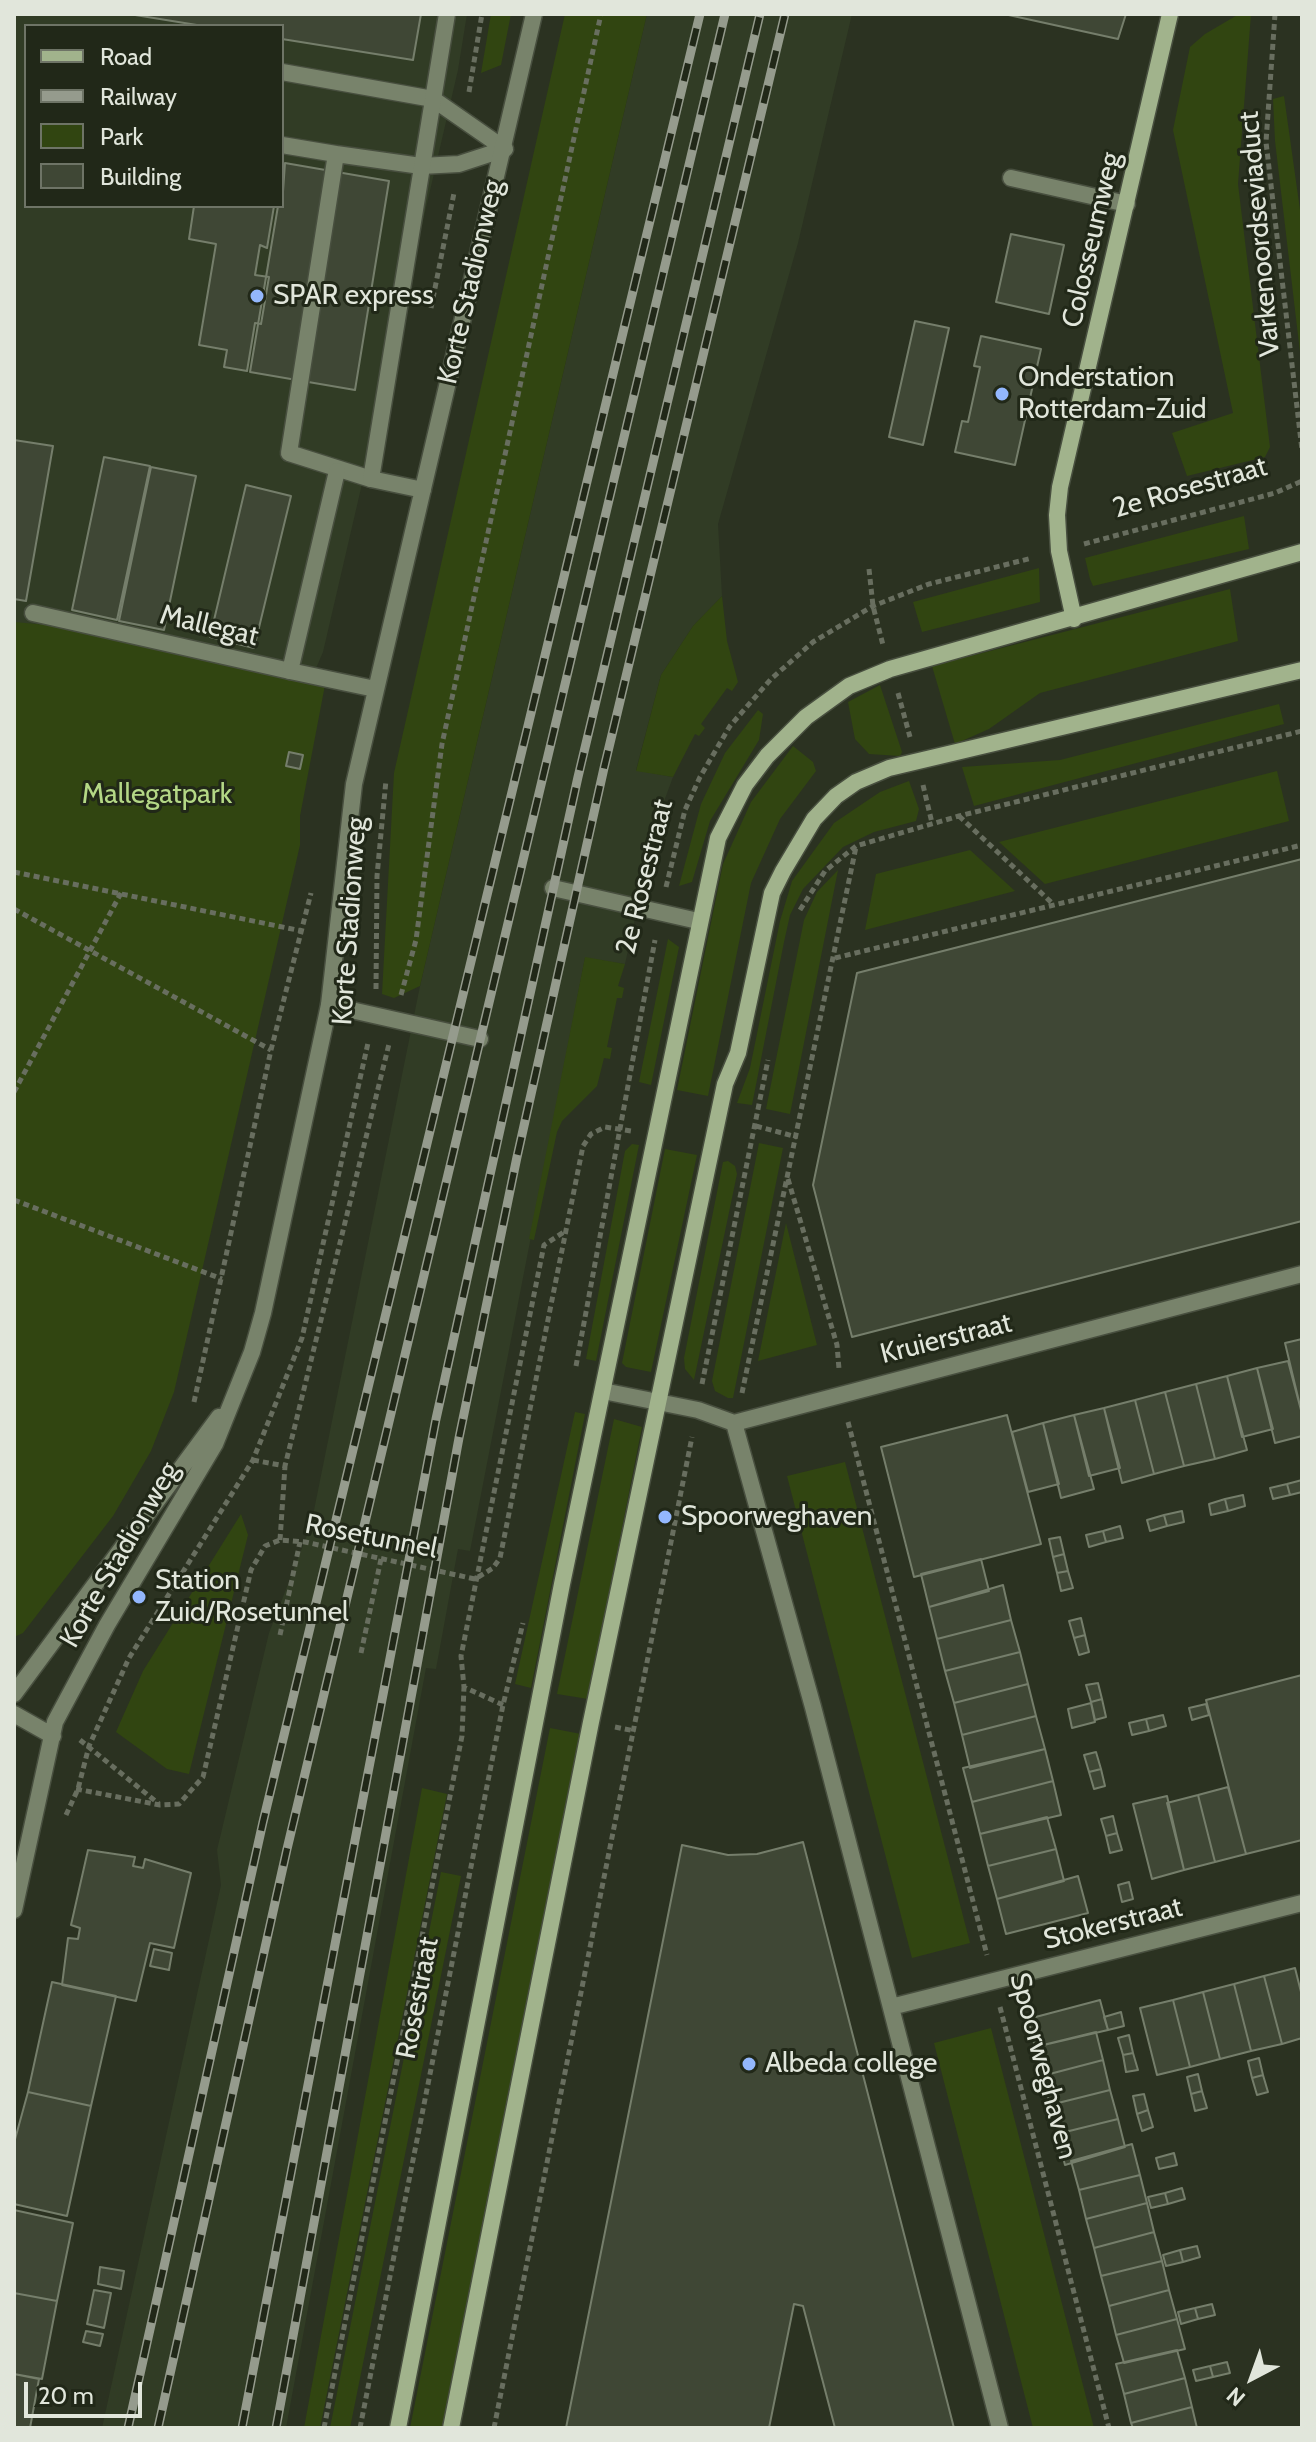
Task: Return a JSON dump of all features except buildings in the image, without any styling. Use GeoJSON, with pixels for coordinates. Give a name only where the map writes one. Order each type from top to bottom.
{"type":"FeatureCollection","features":[{"type":"Feature","properties":{"kind":"main road","name":"Colosseumweg"},"geometry":{"type":"LineString","coordinates":[[1074,619],[1059,551],[1060,487],[1170,14]]}},
{"type":"Feature","properties":{"kind":"main road"},"geometry":{"type":"LineString","coordinates":[[398,2428],[562,1584],[710,864],[728,817],[767,756],[806,717],[829,698],[872,675],[1302,552]]}},
{"type":"Feature","properties":{"kind":"main road"},"geometry":{"type":"LineString","coordinates":[[451,2428],[725,1084],[738,1053],[772,893],[814,819],[836,796],[856,782],[889,768],[1302,670]]}},
{"type":"Feature","properties":{"kind":"street"},"geometry":{"type":"LineString","coordinates":[[371,479],[447,14]]}},
{"type":"Feature","properties":{"kind":"street","name":"Korte Stadionweg"},"geometry":{"type":"LineString","coordinates":[[14,1910],[55,1722],[107,1625],[215,1444],[263,1313],[329,1005],[351,807],[375,689],[505,149],[534,14]]}},
{"type":"Feature","properties":{"kind":"street"},"geometry":{"type":"LineString","coordinates":[[284,72],[433,99],[505,149]]}},
{"type":"Feature","properties":{"kind":"street","name":"Korte Stadionweg"},"geometry":{"type":"LineString","coordinates":[[284,145],[421,166],[459,164],[505,149]]}},
{"type":"Feature","properties":{"kind":"street"},"geometry":{"type":"LineString","coordinates":[[336,154],[289,453],[337,471],[423,490]]}},
{"type":"Feature","properties":{"kind":"street"},"geometry":{"type":"LineString","coordinates":[[1011,178],[1127,204]]}},
{"type":"Feature","properties":{"kind":"street"},"geometry":{"type":"LineString","coordinates":[[290,671],[337,471]]}},
{"type":"Feature","properties":{"kind":"street","name":"Mallegat"},"geometry":{"type":"LineString","coordinates":[[33,613],[375,689]]}},
{"type":"Feature","properties":{"kind":"street"},"geometry":{"type":"LineString","coordinates":[[553,888],[698,921]]}},
{"type":"Feature","properties":{"kind":"street"},"geometry":{"type":"LineString","coordinates":[[329,1005],[480,1039]]}},
{"type":"Feature","properties":{"kind":"street","name":"Kruierstraat"},"geometry":{"type":"LineString","coordinates":[[734,1423],[1302,1274]]}},
{"type":"Feature","properties":{"kind":"street"},"geometry":{"type":"LineString","coordinates":[[603,1391],[698,1410],[734,1423],[1000,2428]]}},
{"type":"Feature","properties":{"kind":"street","name":"Korte Stadionweg"},"geometry":{"type":"LineString","coordinates":[[14,1694],[232,1400]]}},
{"type":"Feature","properties":{"kind":"street"},"geometry":{"type":"LineString","coordinates":[[14,1714],[53,1736]]}},
{"type":"Feature","properties":{"kind":"street","name":"Stokerstraat"},"geometry":{"type":"LineString","coordinates":[[891,2007],[1302,1903]]}},
{"type":"Feature","properties":{"kind":"path"},"geometry":{"type":"LineString","coordinates":[[280,1540],[285,1466],[416,940],[442,744],[601,14]]}},
{"type":"Feature","properties":{"kind":"path","name":"Varkenoordseviaduct"},"geometry":{"type":"LineString","coordinates":[[1275,14],[1266,142],[1302,450]]}},
{"type":"Feature","properties":{"kind":"path","name":"2e Rosestraat"},"geometry":{"type":"LineString","coordinates":[[575,1373],[660,913],[680,827],[700,777],[730,726],[771,679],[813,642],[873,606],[929,584],[1275,493],[1302,481]]}},
{"type":"Feature","properties":{"kind":"path"},"geometry":{"type":"LineString","coordinates":[[797,916],[825,871],[856,846],[959,816],[1302,731]]}},
{"type":"Feature","properties":{"kind":"path","name":"Korte Stadionweg"},"geometry":{"type":"LineString","coordinates":[[160,1805],[78,1789],[89,1746],[129,1658],[253,1460],[302,1338],[374,1015],[377,876],[387,776]]}},
{"type":"Feature","properties":{"kind":"path"},"geometry":{"type":"LineString","coordinates":[[959,816],[1054,904]]}},
{"type":"Feature","properties":{"kind":"path"},"geometry":{"type":"LineString","coordinates":[[835,958],[1302,845]]}},
{"type":"Feature","properties":{"kind":"path"},"geometry":{"type":"LineString","coordinates":[[734,1423],[835,958],[856,846]]}},
{"type":"Feature","properties":{"kind":"path"},"geometry":{"type":"LineString","coordinates":[[14,872],[302,931]]}},
{"type":"Feature","properties":{"kind":"path"},"geometry":{"type":"LineString","coordinates":[[14,1092],[121,893]]}},
{"type":"Feature","properties":{"kind":"path"},"geometry":{"type":"LineString","coordinates":[[14,909],[271,1050]]}},
{"type":"Feature","properties":{"kind":"path"},"geometry":{"type":"LineString","coordinates":[[494,2428],[770,1051]]}},
{"type":"Feature","properties":{"kind":"path"},"geometry":{"type":"LineString","coordinates":[[755,1125],[797,1137]]}},
{"type":"Feature","properties":{"kind":"path"},"geometry":{"type":"LineString","coordinates":[[475,1579],[485,1576],[500,1558],[586,1139],[605,1127],[619,1129]]}},
{"type":"Feature","properties":{"kind":"path","name":"Spoorweghaven"},"geometry":{"type":"LineString","coordinates":[[788,1179],[837,1345],[841,1393],[1109,2428]]}},
{"type":"Feature","properties":{"kind":"path"},"geometry":{"type":"LineString","coordinates":[[14,1200],[222,1279]]}},
{"type":"Feature","properties":{"kind":"path"},"geometry":{"type":"LineString","coordinates":[[461,1656],[544,1245],[565,1232]]}},
{"type":"Feature","properties":{"kind":"path"},"geometry":{"type":"LineString","coordinates":[[253,1460],[285,1466]]}},
{"type":"Feature","properties":{"kind":"path","name":"Rosetunnel"},"geometry":{"type":"LineString","coordinates":[[160,1805],[179,1804],[203,1777],[251,1570],[265,1546],[280,1540],[301,1542],[475,1579]]}},
{"type":"Feature","properties":{"kind":"path"},"geometry":{"type":"LineString","coordinates":[[280,1635],[301,1542]]}},
{"type":"Feature","properties":{"kind":"path"},"geometry":{"type":"LineString","coordinates":[[361,1653],[381,1559]]}},
{"type":"Feature","properties":{"kind":"path","name":"Rosestraat"},"geometry":{"type":"LineString","coordinates":[[360,2428],[503,1705],[523,1621]]}},
{"type":"Feature","properties":{"kind":"path"},"geometry":{"type":"LineString","coordinates":[[324,2428],[462,1736],[464,1687]]}},
{"type":"Feature","properties":{"kind":"path"},"geometry":{"type":"LineString","coordinates":[[89,1746],[160,1805]]}},
{"type":"Feature","properties":{"kind":"shaded area"},"geometry":{"type":"Polygon","coordinates":[[[14,14],[467,14],[458,70],[323,652],[305,694],[14,641],[14,14]]]}},
{"type":"Feature","properties":{"kind":"shaded area"},"geometry":{"type":"Polygon","coordinates":[[[647,14],[852,14],[798,243],[718,524],[722,596],[693,626],[661,675],[636,770],[673,777],[656,823],[625,964],[585,958],[470,1551],[458,1549],[436,1669],[426,1668],[286,2428],[102,2428],[221,1885],[217,1850],[269,1633],[311,1525],[420,986],[647,14]]]}},
{"type":"Feature","properties":{"kind":"green space"},"geometry":{"type":"Polygon","coordinates":[[[491,14],[511,14],[501,65],[481,73],[491,14]]]}},
{"type":"Feature","properties":{"kind":"green space"},"geometry":{"type":"Polygon","coordinates":[[[565,14],[647,14],[420,986],[394,998],[382,994],[394,773],[565,14]]]}},
{"type":"Feature","properties":{"kind":"green space"},"geometry":{"type":"Polygon","coordinates":[[[1239,14],[1251,14],[1238,184],[1270,447],[1265,457],[1187,476],[1172,433],[1233,413],[1173,130],[1190,47],[1205,34],[1239,14]]]}},
{"type":"Feature","properties":{"kind":"green space"},"geometry":{"type":"Polygon","coordinates":[[[1284,96],[1302,224],[1302,369],[1275,141],[1273,99],[1284,96]]]}},
{"type":"Feature","properties":{"kind":"green space"},"geometry":{"type":"Polygon","coordinates":[[[1244,516],[1249,549],[1093,586],[1085,558],[1244,516]]]}},
{"type":"Feature","properties":{"kind":"green space"},"geometry":{"type":"Polygon","coordinates":[[[1039,568],[1040,602],[922,632],[913,602],[1039,568]]]}},
{"type":"Feature","properties":{"kind":"green space"},"geometry":{"type":"Polygon","coordinates":[[[1230,589],[1238,641],[1040,693],[989,729],[955,744],[932,666],[1230,589]]]}},
{"type":"Feature","properties":{"kind":"green space"},"geometry":{"type":"Polygon","coordinates":[[[722,596],[727,641],[738,682],[732,691],[727,688],[701,724],[705,728],[699,736],[695,734],[673,777],[636,771],[661,675],[693,626],[722,596]]]}},
{"type":"Feature","properties":{"kind":"green space","name":"Mallegatpark"},"geometry":{"type":"Polygon","coordinates":[[[14,622],[57,626],[325,685],[300,816],[300,845],[174,1392],[151,1451],[113,1516],[23,1633],[14,1637],[14,622]]]}},
{"type":"Feature","properties":{"kind":"green space"},"geometry":{"type":"Polygon","coordinates":[[[880,685],[902,752],[900,756],[869,754],[855,739],[848,702],[880,685]]]}},
{"type":"Feature","properties":{"kind":"green space"},"geometry":{"type":"Polygon","coordinates":[[[1279,704],[1284,724],[974,806],[962,767],[1060,760],[1279,704]]]}},
{"type":"Feature","properties":{"kind":"green space"},"geometry":{"type":"Polygon","coordinates":[[[758,710],[763,714],[759,740],[710,821],[692,882],[679,886],[701,804],[725,753],[758,710]]]}},
{"type":"Feature","properties":{"kind":"green space"},"geometry":{"type":"Polygon","coordinates":[[[793,746],[813,762],[816,771],[780,819],[751,883],[708,1096],[677,1090],[723,864],[751,802],[793,746]]]}},
{"type":"Feature","properties":{"kind":"green space"},"geometry":{"type":"Polygon","coordinates":[[[1277,771],[1289,821],[1045,884],[999,842],[1277,771]]]}},
{"type":"Feature","properties":{"kind":"green space"},"geometry":{"type":"Polygon","coordinates":[[[909,781],[919,809],[916,821],[874,832],[843,847],[803,889],[790,915],[752,1105],[737,1103],[750,1068],[780,921],[792,881],[834,823],[880,792],[909,781]]]}},
{"type":"Feature","properties":{"kind":"green space"},"geometry":{"type":"Polygon","coordinates":[[[970,850],[1015,891],[865,930],[876,874],[970,850]]]}},
{"type":"Feature","properties":{"kind":"green space"},"geometry":{"type":"Polygon","coordinates":[[[838,870],[790,1114],[766,1109],[804,920],[817,892],[838,870]]]}},
{"type":"Feature","properties":{"kind":"green space"},"geometry":{"type":"Polygon","coordinates":[[[668,939],[679,947],[651,1085],[639,1082],[668,939]]]}},
{"type":"Feature","properties":{"kind":"green space"},"geometry":{"type":"Polygon","coordinates":[[[585,957],[625,964],[618,986],[624,988],[622,998],[617,998],[607,1047],[612,1048],[610,1059],[604,1058],[597,1086],[562,1121],[557,1132],[534,1240],[529,1239],[585,957]]]}},
{"type":"Feature","properties":{"kind":"green space"},"geometry":{"type":"Polygon","coordinates":[[[759,1143],[783,1148],[733,1398],[728,1398],[715,1391],[712,1381],[759,1143]]]}},
{"type":"Feature","properties":{"kind":"green space"},"geometry":{"type":"Polygon","coordinates":[[[632,1144],[639,1145],[596,1361],[586,1359],[625,1151],[632,1144]]]}},
{"type":"Feature","properties":{"kind":"green space"},"geometry":{"type":"Polygon","coordinates":[[[665,1149],[697,1155],[651,1372],[626,1367],[622,1363],[665,1149]]]}},
{"type":"Feature","properties":{"kind":"green space"},"geometry":{"type":"Polygon","coordinates":[[[728,1161],[735,1166],[737,1174],[694,1380],[685,1369],[684,1358],[723,1162],[728,1161]]]}},
{"type":"Feature","properties":{"kind":"green space"},"geometry":{"type":"Polygon","coordinates":[[[786,1223],[817,1345],[758,1361],[786,1223]]]}},
{"type":"Feature","properties":{"kind":"green space"},"geometry":{"type":"Polygon","coordinates":[[[575,1412],[585,1414],[531,1688],[515,1684],[575,1412]]]}},
{"type":"Feature","properties":{"kind":"green space"},"geometry":{"type":"Polygon","coordinates":[[[614,1419],[642,1427],[588,1699],[557,1694],[614,1419]]]}},
{"type":"Feature","properties":{"kind":"green space"},"geometry":{"type":"Polygon","coordinates":[[[845,1462],[970,1943],[912,1958],[787,1476],[845,1462]]]}},
{"type":"Feature","properties":{"kind":"green space"},"geometry":{"type":"Polygon","coordinates":[[[241,1514],[248,1535],[189,1774],[167,1769],[116,1732],[143,1671],[241,1514]]]}},
{"type":"Feature","properties":{"kind":"green space"},"geometry":{"type":"Polygon","coordinates":[[[550,1728],[581,1734],[442,2428],[410,2428],[550,1728]]]}},
{"type":"Feature","properties":{"kind":"green space"},"geometry":{"type":"Polygon","coordinates":[[[422,1788],[447,1794],[320,2428],[304,2428],[422,1788]]]}},
{"type":"Feature","properties":{"kind":"green space"},"geometry":{"type":"Polygon","coordinates":[[[441,1872],[461,1876],[350,2428],[330,2428],[441,1872]]]}},
{"type":"Feature","properties":{"kind":"green space"},"geometry":{"type":"Polygon","coordinates":[[[991,2028],[1094,2428],[1033,2428],[934,2043],[991,2028]]]}},
{"type":"Feature","properties":{"kind":"railway"},"geometry":{"type":"LineString","coordinates":[[128,2428],[263,1822],[700,14]]}},
{"type":"Feature","properties":{"kind":"railway"},"geometry":{"type":"LineString","coordinates":[[158,2428],[287,1849],[725,14]]}},
{"type":"Feature","properties":{"kind":"railway"},"geometry":{"type":"LineString","coordinates":[[242,2428],[436,1419],[578,777],[760,14]]}},
{"type":"Feature","properties":{"kind":"railway"},"geometry":{"type":"LineString","coordinates":[[276,2428],[459,1438],[517,1157],[604,768],[785,14]]}},
{"type":"Feature","properties":{"kind":"place","name":"SPAR express"},"geometry":{"type":"Point","coordinates":[257,296]}},
{"type":"Feature","properties":{"kind":"place","name":"Onderstation Rotterdam-Zuid"},"geometry":{"type":"Point","coordinates":[1002,394]}},
{"type":"Feature","properties":{"kind":"place","name":"Spoorweghaven"},"geometry":{"type":"Point","coordinates":[665,1517]}},
{"type":"Feature","properties":{"kind":"place","name":"Station Zuid/Rosetunnel"},"geometry":{"type":"Point","coordinates":[139,1597]}},
{"type":"Feature","properties":{"kind":"place","name":"Albeda college"},"geometry":{"type":"Point","coordinates":[749,2064]}}]}
